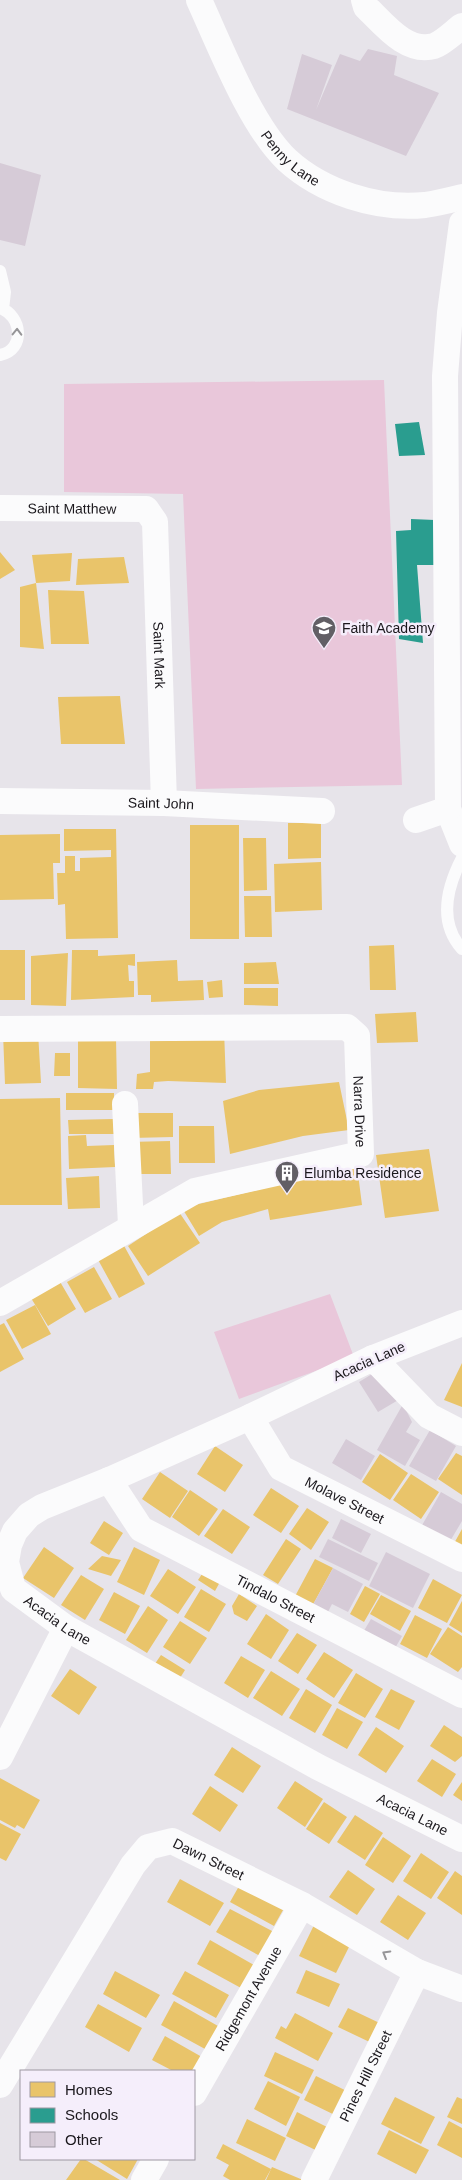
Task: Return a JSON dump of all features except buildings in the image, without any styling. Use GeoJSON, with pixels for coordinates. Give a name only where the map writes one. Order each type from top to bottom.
{"type":"FeatureCollection","features":[{"type":"Feature","properties":{"kind":"street","name":"Penny Lane"},"geometry":{"type":"LineString","coordinates":[[199,0],[256,120],[286,159],[315,180],[346,195],[390,205],[424,205],[462,197]]}},
{"type":"Feature","properties":{"kind":"street"},"geometry":{"type":"LineString","coordinates":[[364,0],[366,7],[399,39],[420,47],[434,46],[462,26]]}},
{"type":"Feature","properties":{"kind":"street"},"geometry":{"type":"LineString","coordinates":[[462,223],[450,313],[445,376],[448,809],[462,844]]}},
{"type":"Feature","properties":{"kind":"street","name":"Saint Matthew"},"geometry":{"type":"LineString","coordinates":[[0,508],[146,509]]}},
{"type":"Feature","properties":{"kind":"street","name":"Saint Mark"},"geometry":{"type":"LineString","coordinates":[[146,509],[155,522],[164,803]]}},
{"type":"Feature","properties":{"kind":"street","name":"Saint John"},"geometry":{"type":"LineString","coordinates":[[0,801],[164,803],[322,811]]}},
{"type":"Feature","properties":{"kind":"street"},"geometry":{"type":"LineString","coordinates":[[416,820],[448,809]]}},
{"type":"Feature","properties":{"kind":"street","name":"Narra Drive"},"geometry":{"type":"LineString","coordinates":[[0,1029],[348,1027],[353,1030],[356,1036],[361,1154],[194,1191],[131,1225],[0,1303]]}},
{"type":"Feature","properties":{"kind":"street"},"geometry":{"type":"LineString","coordinates":[[125,1104],[131,1225]]}},
{"type":"Feature","properties":{"kind":"street","name":"Acacia Lane"},"geometry":{"type":"LineString","coordinates":[[462,1323],[373,1358],[250,1417],[109,1480],[42,1507],[29,1515],[15,1530],[9,1545],[6,1562],[13,1589],[66,1628],[318,1766],[462,1839]]}},
{"type":"Feature","properties":{"kind":"street"},"geometry":{"type":"LineString","coordinates":[[373,1358],[429,1416],[462,1433]]}},
{"type":"Feature","properties":{"kind":"street","name":"Molave Street"},"geometry":{"type":"LineString","coordinates":[[250,1417],[281,1468],[462,1559]]}},
{"type":"Feature","properties":{"kind":"street","name":"Tindalo Street"},"geometry":{"type":"LineString","coordinates":[[109,1480],[140,1529],[462,1695]]}},
{"type":"Feature","properties":{"kind":"street"},"geometry":{"type":"LineString","coordinates":[[0,1757],[66,1628]]}},
{"type":"Feature","properties":{"kind":"street","name":"Dawn Street"},"geometry":{"type":"LineString","coordinates":[[0,2085],[133,1865],[148,1847],[172,1840],[302,1905],[417,1972],[462,1990]]}},
{"type":"Feature","properties":{"kind":"street","name":"Ridgemont Avenue"},"geometry":{"type":"LineString","coordinates":[[195,2092],[302,1905]]}},
{"type":"Feature","properties":{"kind":"street","name":"Pines Hill Street"},"geometry":{"type":"LineString","coordinates":[[314,2180],[417,1972]]}},
{"type":"Feature","properties":{"kind":"street"},"geometry":{"type":"LineString","coordinates":[[144,2180],[155,2160]]}},
{"type":"Feature","properties":{"kind":"lane"},"geometry":{"type":"LineString","coordinates":[[0,270],[5,292],[1,309],[8,310],[16,320],[19,333],[15,346],[5,354],[0,355]]}},
{"type":"Feature","properties":{"kind":"lane"},"geometry":{"type":"LineString","coordinates":[[462,858],[450,880],[447,906],[452,937],[462,949]]}},
{"type":"Feature","properties":{"kind":"shaded area","name":"Faith Academy"},"geometry":{"type":"Polygon","coordinates":[[[384,380],[402,785],[196,789],[183,494],[64,492],[64,384],[384,380]]]}},
{"type":"Feature","properties":{"kind":"shaded area"},"geometry":{"type":"Polygon","coordinates":[[[330,1294],[354,1357],[239,1399],[214,1332],[330,1294]]]}},
{"type":"Feature","properties":{"kind":"place","name":"Faith Academy"},"geometry":{"type":"Point","coordinates":[324,649]}},
{"type":"Feature","properties":{"kind":"place","name":"Elumba Residence"},"geometry":{"type":"Point","coordinates":[287,1194]}}]}
